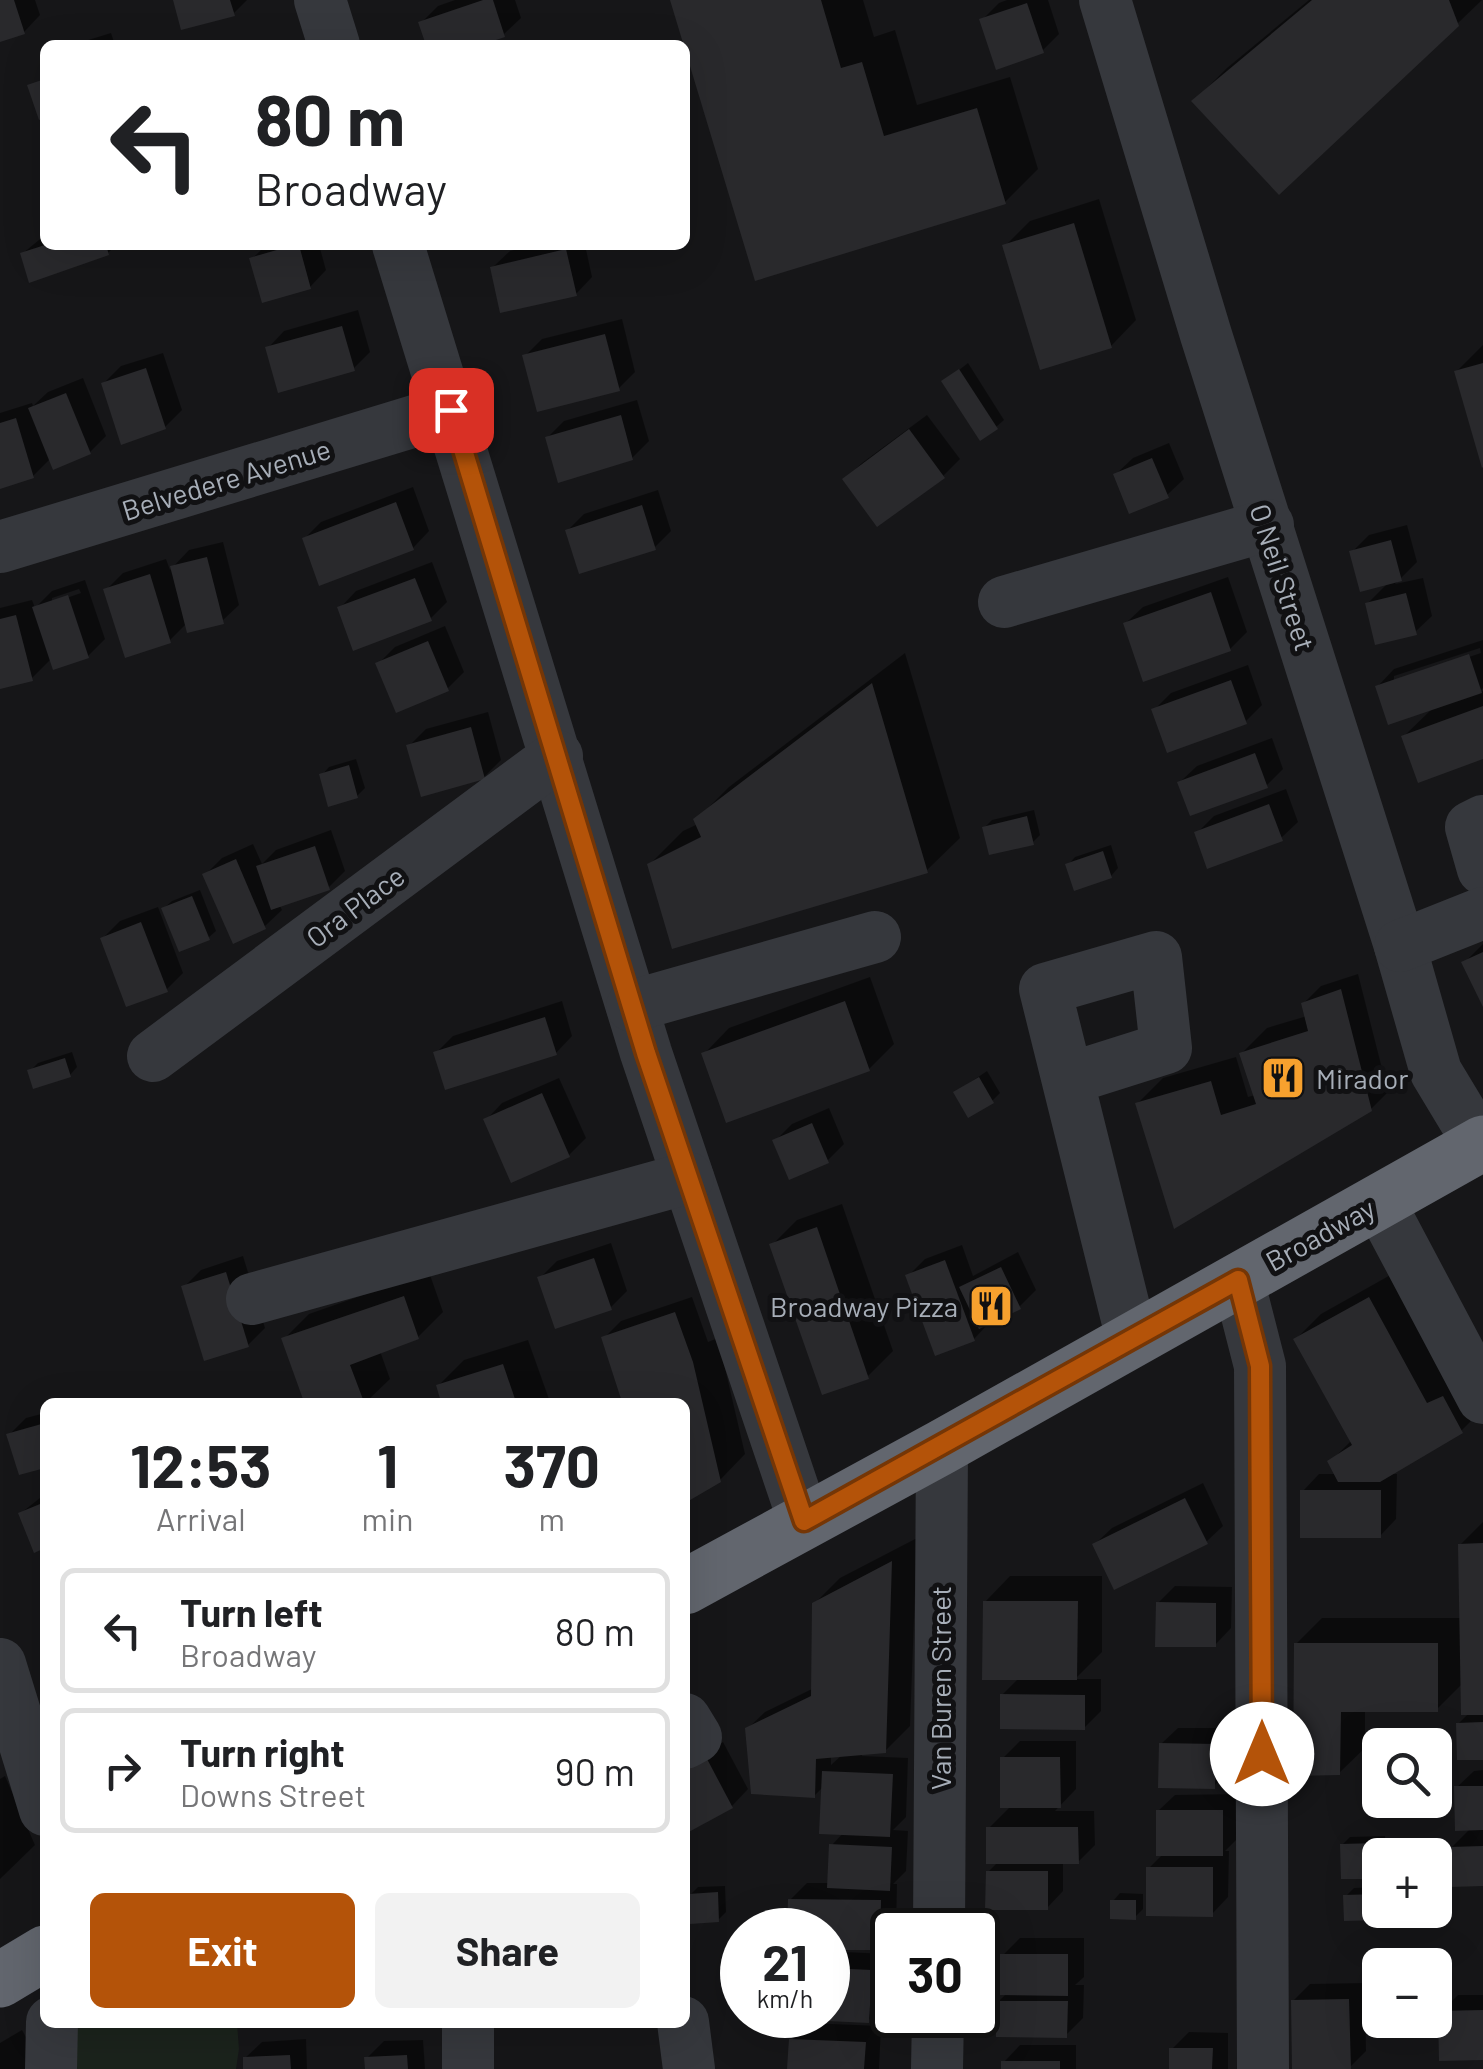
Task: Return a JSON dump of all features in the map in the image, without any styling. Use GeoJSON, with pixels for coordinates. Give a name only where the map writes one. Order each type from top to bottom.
{"type":"FeatureCollection","features":[{"type":"Feature","properties":{"kind":"highway","name":"Broadway"},"geometry":{"type":"LineString","coordinates":[[690,1584],[1482,1144]]}},
{"type":"Feature","properties":{"kind":"highway"},"geometry":{"type":"LineString","coordinates":[[0,1980],[40,1956]]}},
{"type":"Feature","properties":{"kind":"street"},"geometry":{"type":"LineString","coordinates":[[320,0],[332,40]]}},
{"type":"Feature","properties":{"kind":"street","name":"O Neil Street"},"geometry":{"type":"LineString","coordinates":[[1104,0],[1436,1072],[1482,1144]]}},
{"type":"Feature","properties":{"kind":"street"},"geometry":{"type":"LineString","coordinates":[[400,250],[632,1006],[804,1521]]}},
{"type":"Feature","properties":{"kind":"street","name":"Belvedere Avenue"},"geometry":{"type":"LineString","coordinates":[[0,547],[451,410]]}},
{"type":"Feature","properties":{"kind":"street"},"geometry":{"type":"LineString","coordinates":[[1004,602],[1268,526]]}},
{"type":"Feature","properties":{"kind":"street","name":"Ora Place"},"geometry":{"type":"LineString","coordinates":[[153,1056],[557,756]]}},
{"type":"Feature","properties":{"kind":"street"},"geometry":{"type":"LineString","coordinates":[[1483,821],[1471,827],[1483,869]]}},
{"type":"Feature","properties":{"kind":"street"},"geometry":{"type":"LineString","coordinates":[[1400,946],[1483,913]]}},
{"type":"Feature","properties":{"kind":"street"},"geometry":{"type":"LineString","coordinates":[[632,1006],[875,936]]}},
{"type":"Feature","properties":{"kind":"street"},"geometry":{"type":"LineString","coordinates":[[1068,1079],[1132,1340]]}},
{"type":"Feature","properties":{"kind":"street"},"geometry":{"type":"LineString","coordinates":[[252,1299],[688,1178]]}},
{"type":"Feature","properties":{"kind":"street"},"geometry":{"type":"LineString","coordinates":[[1378,1202],[1483,1398]]}},
{"type":"Feature","properties":{"kind":"street"},"geometry":{"type":"LineString","coordinates":[[1238,1280],[1260,1366],[1263,2069]]}},
{"type":"Feature","properties":{"kind":"street","name":"Van Buren Street"},"geometry":{"type":"LineString","coordinates":[[938,1908],[942,1447]]}},
{"type":"Feature","properties":{"kind":"street"},"geometry":{"type":"LineString","coordinates":[[0,1664],[40,1794]]}},
{"type":"Feature","properties":{"kind":"street"},"geometry":{"type":"LineString","coordinates":[[51,2069],[52,2028]]}},
{"type":"Feature","properties":{"kind":"street"},"geometry":{"type":"LineString","coordinates":[[468,2028],[468,2069]]}},
{"type":"Feature","properties":{"kind":"street"},"geometry":{"type":"LineString","coordinates":[[683,2028],[688,2069]]}},
{"type":"Feature","properties":{"kind":"street"},"geometry":{"type":"LineString","coordinates":[[938,2038],[938,2069]]}},
{"type":"Feature","properties":{"kind":"shaded area"},"geometry":{"type":"Polygon","coordinates":[[[77,2028],[237,2028],[236,2069],[76,2069],[77,2028]]]}},
{"type":"Feature","properties":{"kind":"building"},"geometry":{"type":"Polygon","coordinates":[[[0,0],[14,0],[25,34],[0,42],[0,0]]]}},
{"type":"Feature","properties":{"kind":"building"},"geometry":{"type":"Polygon","coordinates":[[[173,0],[230,0],[235,16],[181,30],[173,0]]]}},
{"type":"Feature","properties":{"kind":"building"},"geometry":{"type":"Polygon","coordinates":[[[493,0],[505,37],[424,40],[418,22],[493,0]]]}},
{"type":"Feature","properties":{"kind":"building"},"geometry":{"type":"Polygon","coordinates":[[[670,0],[821,0],[841,68],[862,62],[884,136],[977,108],[1006,204],[755,281],[690,66],[690,40],[682,40],[670,0]]]}},
{"type":"Feature","properties":{"kind":"building"},"geometry":{"type":"Polygon","coordinates":[[[1312,0],[1449,0],[1459,26],[1279,195],[1191,101],[1312,0]]]}},
{"type":"Feature","properties":{"kind":"building"},"geometry":{"type":"Polygon","coordinates":[[[1027,3],[1044,53],[996,70],[979,19],[1027,3]]]}},
{"type":"Feature","properties":{"kind":"building"},"geometry":{"type":"Polygon","coordinates":[[[40,81],[40,120],[39,120],[27,85],[40,81]]]}},
{"type":"Feature","properties":{"kind":"building"},"geometry":{"type":"Polygon","coordinates":[[[1074,223],[1112,348],[1040,370],[1002,245],[1074,223]]]}},
{"type":"Feature","properties":{"kind":"building"},"geometry":{"type":"Polygon","coordinates":[[[40,247],[40,250],[108,250],[109,255],[29,283],[20,253],[40,247]]]}},
{"type":"Feature","properties":{"kind":"building"},"geometry":{"type":"Polygon","coordinates":[[[277,250],[300,250],[311,289],[262,303],[249,258],[277,250]]]}},
{"type":"Feature","properties":{"kind":"building"},"geometry":{"type":"Polygon","coordinates":[[[566,250],[577,296],[500,313],[490,267],[566,250]]]}},
{"type":"Feature","properties":{"kind":"building"},"geometry":{"type":"Polygon","coordinates":[[[342,326],[355,371],[278,393],[265,347],[342,326]]]}},
{"type":"Feature","properties":{"kind":"building"},"geometry":{"type":"Polygon","coordinates":[[[605,334],[620,391],[537,412],[522,355],[605,334]]]}},
{"type":"Feature","properties":{"kind":"building"},"geometry":{"type":"Polygon","coordinates":[[[1483,363],[1483,467],[1482,468],[1454,371],[1483,363]]]}},
{"type":"Feature","properties":{"kind":"building"},"geometry":{"type":"Polygon","coordinates":[[[146,368],[166,429],[121,445],[101,383],[146,368]]]}},
{"type":"Feature","properties":{"kind":"building"},"geometry":{"type":"Polygon","coordinates":[[[959,369],[998,429],[980,441],[941,381],[959,369]]]}},
{"type":"Feature","properties":{"kind":"building"},"geometry":{"type":"Polygon","coordinates":[[[66,393],[91,454],[53,470],[28,408],[66,393]]]}},
{"type":"Feature","properties":{"kind":"building"},"geometry":{"type":"Polygon","coordinates":[[[621,415],[633,460],[558,483],[545,437],[621,415]]]}},
{"type":"Feature","properties":{"kind":"building"},"geometry":{"type":"Polygon","coordinates":[[[16,418],[34,478],[0,489],[0,423],[16,418]]]}},
{"type":"Feature","properties":{"kind":"building"},"geometry":{"type":"Polygon","coordinates":[[[909,429],[945,478],[877,527],[842,479],[909,429]]]}},
{"type":"Feature","properties":{"kind":"building"},"geometry":{"type":"Polygon","coordinates":[[[1152,458],[1169,498],[1129,514],[1113,474],[1152,458]]]}},
{"type":"Feature","properties":{"kind":"building"},"geometry":{"type":"Polygon","coordinates":[[[396,502],[414,550],[319,586],[302,538],[396,502]]]}},
{"type":"Feature","properties":{"kind":"building"},"geometry":{"type":"Polygon","coordinates":[[[642,505],[656,550],[579,574],[565,530],[642,505]]]}},
{"type":"Feature","properties":{"kind":"building"},"geometry":{"type":"Polygon","coordinates":[[[1391,540],[1402,581],[1360,592],[1349,551],[1391,540]]]}},
{"type":"Feature","properties":{"kind":"building"},"geometry":{"type":"Polygon","coordinates":[[[207,557],[224,624],[187,633],[170,566],[207,557]]]}},
{"type":"Feature","properties":{"kind":"building"},"geometry":{"type":"Polygon","coordinates":[[[150,574],[171,643],[125,658],[103,589],[150,574]]]}},
{"type":"Feature","properties":{"kind":"building"},"geometry":{"type":"Polygon","coordinates":[[[415,578],[432,621],[353,651],[337,607],[415,578]]]}},
{"type":"Feature","properties":{"kind":"building"},"geometry":{"type":"Polygon","coordinates":[[[1211,592],[1231,651],[1143,682],[1123,623],[1211,592]]]}},
{"type":"Feature","properties":{"kind":"building"},"geometry":{"type":"Polygon","coordinates":[[[1406,593],[1417,635],[1375,645],[1365,603],[1406,593]]]}},
{"type":"Feature","properties":{"kind":"building"},"geometry":{"type":"Polygon","coordinates":[[[68,595],[89,658],[53,670],[32,607],[68,595]]]}},
{"type":"Feature","properties":{"kind":"building"},"geometry":{"type":"Polygon","coordinates":[[[16,615],[33,681],[0,689],[0,619],[16,615]]]}},
{"type":"Feature","properties":{"kind":"building"},"geometry":{"type":"Polygon","coordinates":[[[428,641],[449,691],[396,713],[375,663],[428,641]]]}},
{"type":"Feature","properties":{"kind":"building"},"geometry":{"type":"Polygon","coordinates":[[[1469,654],[1482,693],[1388,725],[1375,686],[1469,654]]]}},
{"type":"Feature","properties":{"kind":"building"},"geometry":{"type":"Polygon","coordinates":[[[1231,680],[1247,724],[1167,753],[1151,709],[1231,680]]]}},
{"type":"Feature","properties":{"kind":"building"},"geometry":{"type":"Polygon","coordinates":[[[872,683],[928,873],[672,949],[647,864],[701,837],[693,819],[872,683]]]}},
{"type":"Feature","properties":{"kind":"building"},"geometry":{"type":"Polygon","coordinates":[[[1483,706],[1483,759],[1418,783],[1401,736],[1483,706]]]}},
{"type":"Feature","properties":{"kind":"building"},"geometry":{"type":"Polygon","coordinates":[[[471,727],[485,779],[421,797],[406,745],[471,727]]]}},
{"type":"Feature","properties":{"kind":"building"},"geometry":{"type":"Polygon","coordinates":[[[1255,753],[1268,788],[1190,816],[1177,782],[1255,753]]]}},
{"type":"Feature","properties":{"kind":"building"},"geometry":{"type":"Polygon","coordinates":[[[349,765],[358,798],[328,807],[319,774],[349,765]]]}},
{"type":"Feature","properties":{"kind":"building"},"geometry":{"type":"Polygon","coordinates":[[[1269,804],[1283,841],[1207,869],[1194,832],[1269,804]]]}},
{"type":"Feature","properties":{"kind":"building"},"geometry":{"type":"Polygon","coordinates":[[[1027,816],[1034,845],[989,855],[982,827],[1027,816]]]}},
{"type":"Feature","properties":{"kind":"building"},"geometry":{"type":"Polygon","coordinates":[[[315,846],[330,890],[271,910],[256,866],[315,846]]]}},
{"type":"Feature","properties":{"kind":"building"},"geometry":{"type":"Polygon","coordinates":[[[1103,851],[1112,878],[1074,891],[1065,864],[1103,851]]]}},
{"type":"Feature","properties":{"kind":"building"},"geometry":{"type":"Polygon","coordinates":[[[236,859],[266,929],[233,944],[202,874],[236,859]]]}},
{"type":"Feature","properties":{"kind":"building"},"geometry":{"type":"Polygon","coordinates":[[[192,896],[210,940],[179,952],[161,908],[192,896]]]}},
{"type":"Feature","properties":{"kind":"building"},"geometry":{"type":"Polygon","coordinates":[[[141,922],[168,992],[126,1007],[100,938],[141,922]]]}},
{"type":"Feature","properties":{"kind":"building"},"geometry":{"type":"Polygon","coordinates":[[[1483,952],[1483,1007],[1461,962],[1483,952]]]}},
{"type":"Feature","properties":{"kind":"building"},"geometry":{"type":"Polygon","coordinates":[[[1341,989],[1372,1111],[1174,1229],[1135,1103],[1211,1081],[1221,1115],[1256,1104],[1239,1053],[1308,1031],[1301,1003],[1341,989]]]}},
{"type":"Feature","properties":{"kind":"building"},"geometry":{"type":"Polygon","coordinates":[[[845,1001],[870,1071],[726,1123],[701,1053],[845,1001]]]}},
{"type":"Feature","properties":{"kind":"building"},"geometry":{"type":"Polygon","coordinates":[[[545,1017],[557,1055],[445,1090],[433,1052],[545,1017]]]}},
{"type":"Feature","properties":{"kind":"building"},"geometry":{"type":"Polygon","coordinates":[[[65,1058],[71,1077],[33,1089],[27,1070],[65,1058]]]}},
{"type":"Feature","properties":{"kind":"building"},"geometry":{"type":"Polygon","coordinates":[[[979,1077],[994,1103],[968,1118],[953,1092],[979,1077]]]}},
{"type":"Feature","properties":{"kind":"building"},"geometry":{"type":"Polygon","coordinates":[[[542,1093],[570,1157],[511,1183],[483,1119],[542,1093]]]}},
{"type":"Feature","properties":{"kind":"building"},"geometry":{"type":"Polygon","coordinates":[[[812,1123],[829,1163],[789,1180],[772,1140],[812,1123]]]}},
{"type":"Feature","properties":{"kind":"building"},"geometry":{"type":"Polygon","coordinates":[[[817,1227],[869,1379],[822,1395],[769,1244],[817,1227]]]}},
{"type":"Feature","properties":{"kind":"building"},"geometry":{"type":"Polygon","coordinates":[[[594,1258],[612,1310],[555,1329],[537,1277],[594,1258]]]}},
{"type":"Feature","properties":{"kind":"building"},"geometry":{"type":"Polygon","coordinates":[[[945,1260],[975,1341],[935,1356],[905,1275],[945,1260]]]}},
{"type":"Feature","properties":{"kind":"building"},"geometry":{"type":"Polygon","coordinates":[[[1001,1267],[1021,1309],[979,1329],[959,1287],[1001,1267]]]}},
{"type":"Feature","properties":{"kind":"building"},"geometry":{"type":"Polygon","coordinates":[[[226,1272],[249,1347],[204,1361],[181,1286],[226,1272]]]}},
{"type":"Feature","properties":{"kind":"building"},"geometry":{"type":"Polygon","coordinates":[[[404,1296],[419,1339],[350,1365],[362,1398],[303,1398],[281,1338],[404,1296]]]}},
{"type":"Feature","properties":{"kind":"building"},"geometry":{"type":"Polygon","coordinates":[[[1369,1297],[1427,1403],[1443,1396],[1463,1433],[1380,1482],[1338,1482],[1327,1461],[1352,1445],[1293,1339],[1369,1297]]]}},
{"type":"Feature","properties":{"kind":"building"},"geometry":{"type":"Polygon","coordinates":[[[675,1312],[693,1362],[721,1482],[690,1500],[690,1398],[621,1398],[601,1337],[675,1312]]]}},
{"type":"Feature","properties":{"kind":"building"},"geometry":{"type":"Polygon","coordinates":[[[503,1364],[515,1398],[440,1398],[436,1385],[503,1364]]]}},
{"type":"Feature","properties":{"kind":"building"},"geometry":{"type":"Polygon","coordinates":[[[40,1424],[40,1469],[19,1475],[6,1434],[40,1424]]]}},
{"type":"Feature","properties":{"kind":"building"},"geometry":{"type":"Polygon","coordinates":[[[1300,1490],[1381,1490],[1381,1538],[1300,1538],[1300,1490]]]}},
{"type":"Feature","properties":{"kind":"building"},"geometry":{"type":"Polygon","coordinates":[[[1185,1498],[1208,1544],[1114,1590],[1092,1544],[1185,1498]]]}},
{"type":"Feature","properties":{"kind":"building"},"geometry":{"type":"Polygon","coordinates":[[[40,1504],[40,1550],[34,1553],[18,1513],[40,1504]]]}},
{"type":"Feature","properties":{"kind":"building"},"geometry":{"type":"Polygon","coordinates":[[[1483,1543],[1483,1715],[1461,1715],[1458,1544],[1483,1543]]]}},
{"type":"Feature","properties":{"kind":"building"},"geometry":{"type":"Polygon","coordinates":[[[892,1561],[886,1753],[816,1759],[815,1798],[751,1794],[745,1728],[811,1696],[812,1603],[892,1561]]]}},
{"type":"Feature","properties":{"kind":"building"},"geometry":{"type":"Polygon","coordinates":[[[983,1601],[1078,1601],[1077,1680],[982,1680],[983,1601]]]}},
{"type":"Feature","properties":{"kind":"building"},"geometry":{"type":"Polygon","coordinates":[[[1156,1602],[1216,1603],[1216,1647],[1155,1647],[1156,1602]]]}},
{"type":"Feature","properties":{"kind":"building"},"geometry":{"type":"Polygon","coordinates":[[[1294,1643],[1438,1643],[1438,1712],[1341,1712],[1340,1775],[1293,1776],[1294,1643]]]}},
{"type":"Feature","properties":{"kind":"building"},"geometry":{"type":"Polygon","coordinates":[[[1000,1694],[1085,1695],[1085,1730],[1000,1729],[1000,1694]]]}},
{"type":"Feature","properties":{"kind":"building"},"geometry":{"type":"Polygon","coordinates":[[[1483,1722],[1483,1760],[1457,1760],[1456,1723],[1483,1722]]]}},
{"type":"Feature","properties":{"kind":"building"},"geometry":{"type":"Polygon","coordinates":[[[1159,1743],[1216,1744],[1215,1789],[1158,1788],[1159,1743]]]}},
{"type":"Feature","properties":{"kind":"building"},"geometry":{"type":"Polygon","coordinates":[[[706,1757],[733,1808],[690,1831],[690,1765],[706,1757]]]}},
{"type":"Feature","properties":{"kind":"building"},"geometry":{"type":"Polygon","coordinates":[[[1000,1757],[1060,1757],[1061,1808],[1000,1808],[1000,1757]]]}},
{"type":"Feature","properties":{"kind":"building"},"geometry":{"type":"Polygon","coordinates":[[[822,1771],[893,1774],[890,1837],[819,1834],[822,1771]]]}},
{"type":"Feature","properties":{"kind":"building"},"geometry":{"type":"Polygon","coordinates":[[[1454,1786],[1483,1786],[1483,1830],[1455,1831],[1454,1786]]]}},
{"type":"Feature","properties":{"kind":"building"},"geometry":{"type":"Polygon","coordinates":[[[1156,1810],[1223,1810],[1223,1856],[1156,1856],[1156,1810]]]}},
{"type":"Feature","properties":{"kind":"building"},"geometry":{"type":"Polygon","coordinates":[[[986,1827],[1078,1827],[1079,1864],[986,1864],[986,1827]]]}},
{"type":"Feature","properties":{"kind":"building"},"geometry":{"type":"Polygon","coordinates":[[[1362,1843],[1362,1879],[1341,1879],[1340,1844],[1362,1843]]]}},
{"type":"Feature","properties":{"kind":"building"},"geometry":{"type":"Polygon","coordinates":[[[829,1844],[892,1847],[890,1891],[827,1888],[829,1844]]]}},
{"type":"Feature","properties":{"kind":"building"},"geometry":{"type":"Polygon","coordinates":[[[1483,1846],[1483,1886],[1452,1887],[1452,1847],[1483,1846]]]}},
{"type":"Feature","properties":{"kind":"building"},"geometry":{"type":"Polygon","coordinates":[[[1146,1867],[1213,1867],[1213,1917],[1146,1916],[1146,1867]]]}},
{"type":"Feature","properties":{"kind":"building"},"geometry":{"type":"Polygon","coordinates":[[[986,1871],[1048,1871],[1048,1910],[985,1908],[986,1871]]]}},
{"type":"Feature","properties":{"kind":"building"},"geometry":{"type":"Polygon","coordinates":[[[718,1892],[719,1922],[690,1924],[690,1894],[718,1892]]]}},
{"type":"Feature","properties":{"kind":"building"},"geometry":{"type":"Polygon","coordinates":[[[1362,1894],[1362,1921],[1344,1921],[1343,1895],[1362,1894]]]}},
{"type":"Feature","properties":{"kind":"building"},"geometry":{"type":"Polygon","coordinates":[[[788,1899],[881,1900],[881,1908],[870,1908],[870,1950],[850,1950],[850,1908],[788,1908],[788,1899]]]}},
{"type":"Feature","properties":{"kind":"building"},"geometry":{"type":"Polygon","coordinates":[[[1110,1900],[1136,1900],[1136,1920],[1110,1919],[1110,1900]]]}},
{"type":"Feature","properties":{"kind":"building"},"geometry":{"type":"Polygon","coordinates":[[[1000,1954],[1068,1954],[1068,1996],[1000,1995],[1000,1954]]]}},
{"type":"Feature","properties":{"kind":"building"},"geometry":{"type":"Polygon","coordinates":[[[850,1969],[870,1970],[869,2023],[850,2022],[850,1969]]]}},
{"type":"Feature","properties":{"kind":"building"},"geometry":{"type":"Polygon","coordinates":[[[1349,1999],[1351,2069],[1292,2069],[1291,2000],[1349,1999]]]}},
{"type":"Feature","properties":{"kind":"building"},"geometry":{"type":"Polygon","coordinates":[[[1000,2001],[1068,2001],[1067,2038],[1000,2037],[1000,2001]]]}},
{"type":"Feature","properties":{"kind":"building"},"geometry":{"type":"Polygon","coordinates":[[[1483,2010],[1483,2060],[1439,2061],[1439,2038],[1452,2038],[1452,2011],[1483,2010]]]}},
{"type":"Feature","properties":{"kind":"building"},"geometry":{"type":"Polygon","coordinates":[[[789,2039],[866,2042],[864,2069],[787,2069],[789,2039]]]}},
{"type":"Feature","properties":{"kind":"building"},"geometry":{"type":"Polygon","coordinates":[[[1169,2048],[1213,2048],[1212,2069],[1169,2069],[1169,2048]]]}},
{"type":"Feature","properties":{"kind":"building"},"geometry":{"type":"Polygon","coordinates":[[[290,2055],[291,2069],[243,2069],[243,2057],[290,2055]]]}},
{"type":"Feature","properties":{"kind":"building"},"geometry":{"type":"Polygon","coordinates":[[[407,2055],[408,2069],[365,2069],[364,2057],[407,2055]]]}},
{"type":"Feature","properties":{"kind":"building"},"geometry":{"type":"Polygon","coordinates":[[[1001,2061],[1060,2061],[1060,2069],[1001,2069],[1001,2061]]]}},
{"type":"Feature","properties":{"kind":"place","name":"Mirador"},"geometry":{"type":"Point","coordinates":[1283,1078]}},
{"type":"Feature","properties":{"kind":"place","name":"Broadway Pizza"},"geometry":{"type":"Point","coordinates":[991,1306]}},
{"type":"Feature","properties":{"kind":"route"},"geometry":{"type":"LineString","coordinates":[[451,410],[646,1053],[804,1521],[1238,1280],[1260,1366],[1262,1754]]}}]}
